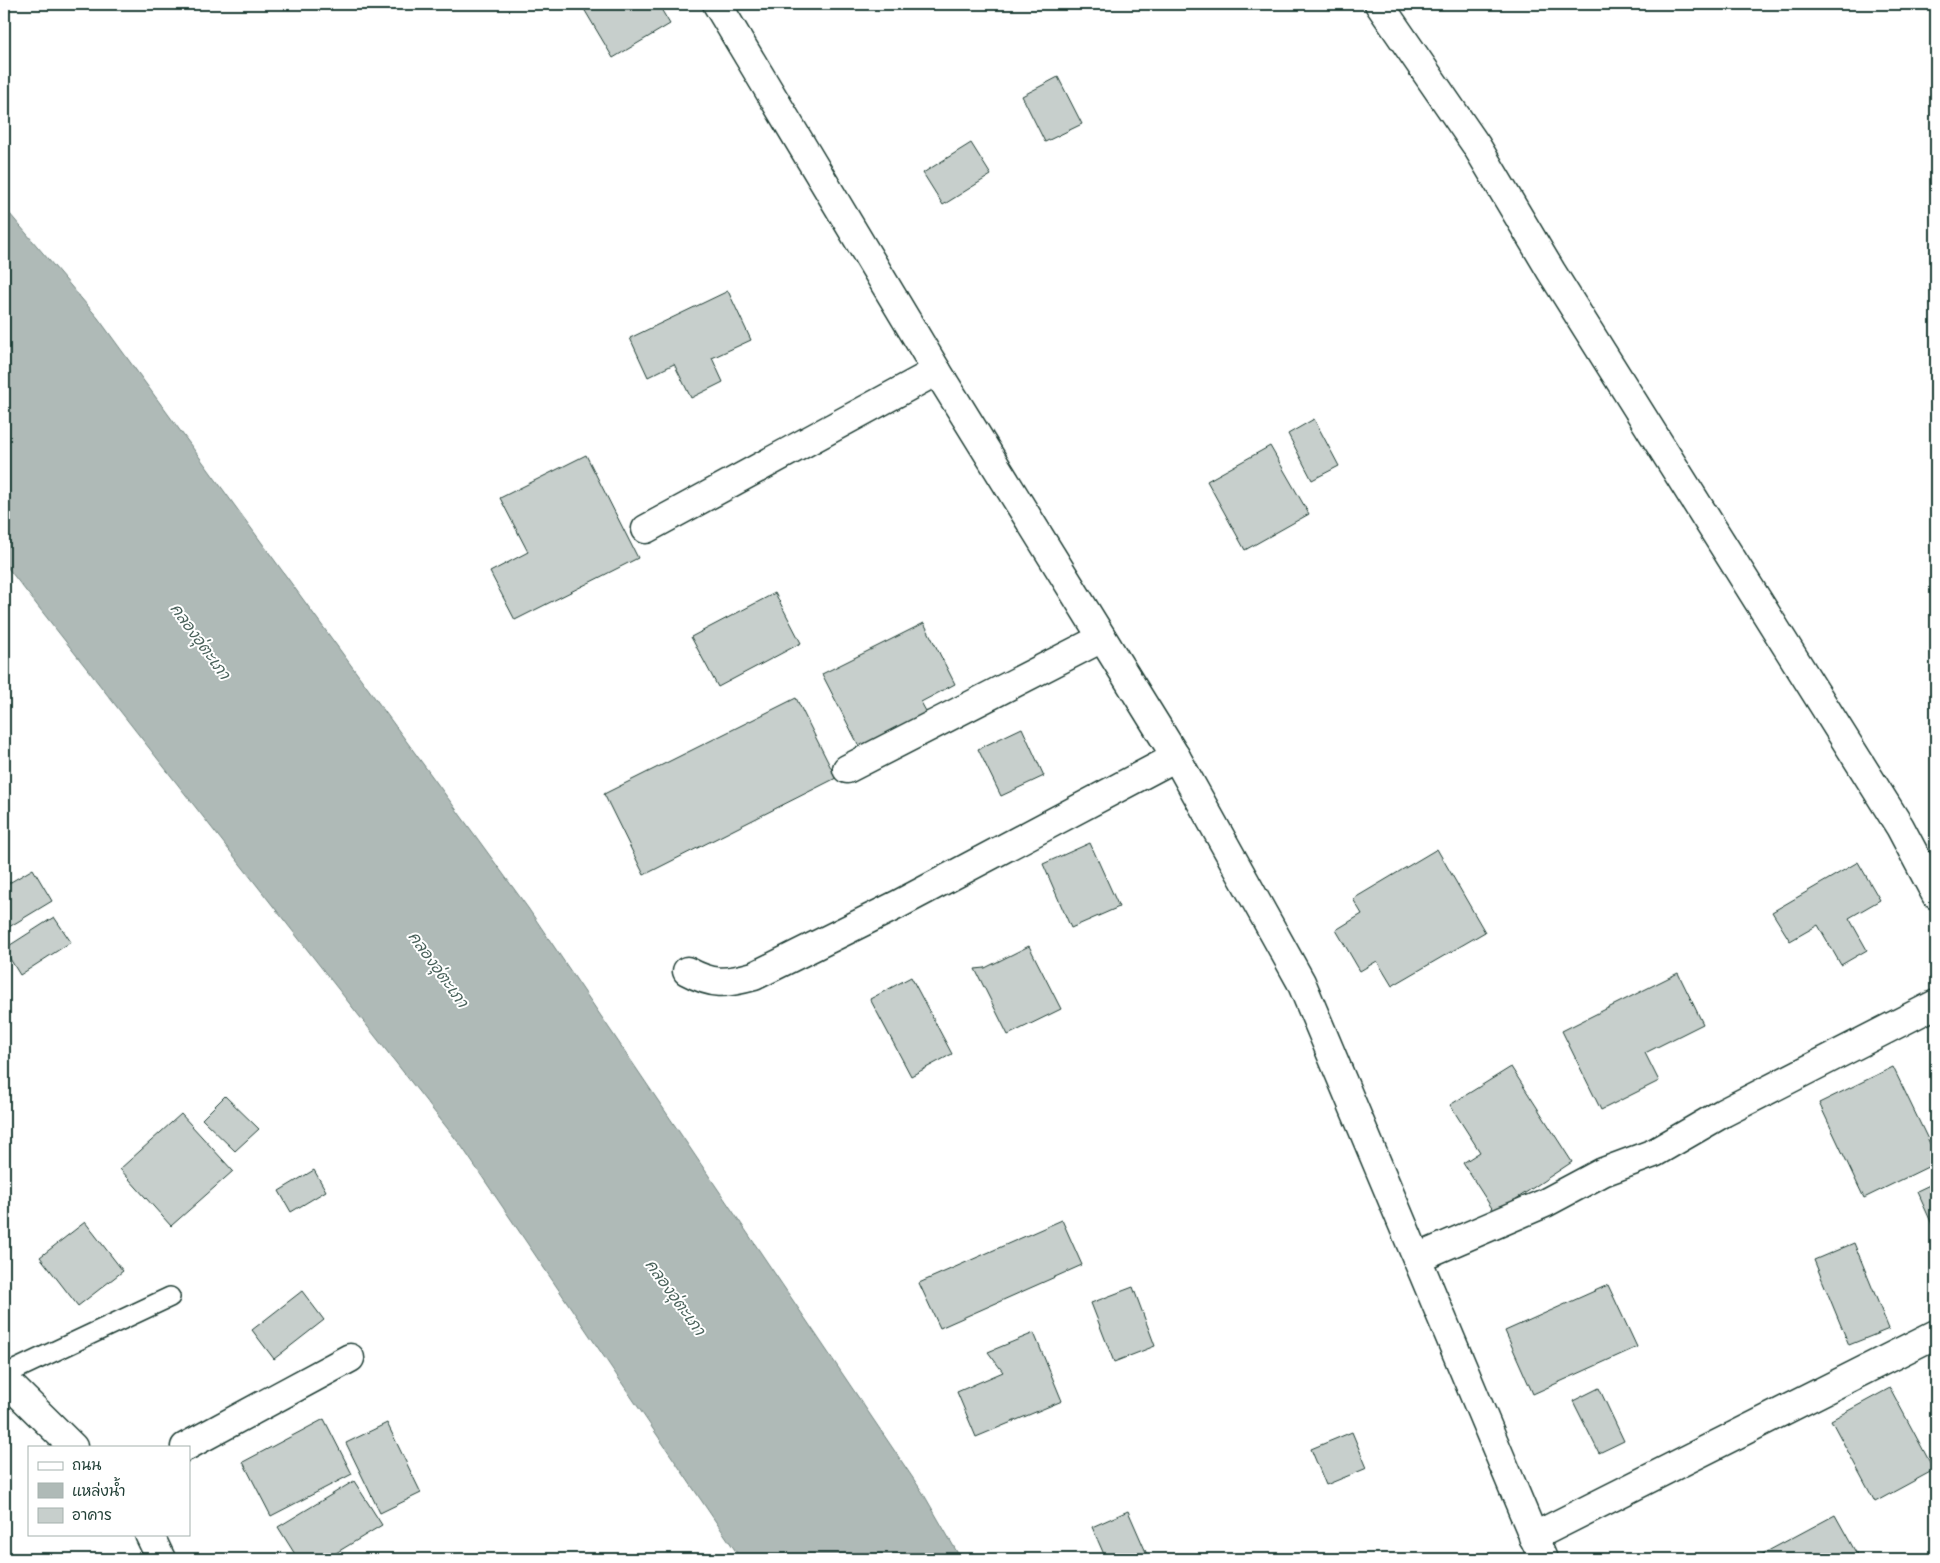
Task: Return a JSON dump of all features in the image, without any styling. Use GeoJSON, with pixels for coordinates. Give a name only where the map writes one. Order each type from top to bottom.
{"type":"FeatureCollection","features":[{"type":"Feature","properties":{"kind":"street"},"geometry":{"type":"LineString","coordinates":[[717,4],[937,371],[1176,757],[1301,982],[1538,1548],[1936,1334]]}},
{"type":"Feature","properties":{"kind":"street"},"geometry":{"type":"LineString","coordinates":[[1379,4],[1476,145],[1551,271],[1900,827],[1936,895]]}},
{"type":"Feature","properties":{"kind":"street"},"geometry":{"type":"LineString","coordinates":[[646,530],[937,371]]}},
{"type":"Feature","properties":{"kind":"street"},"geometry":{"type":"LineString","coordinates":[[847,769],[1102,638]]}},
{"type":"Feature","properties":{"kind":"street"},"geometry":{"type":"LineString","coordinates":[[687,971],[706,981],[732,982],[754,976],[897,905],[1176,757]]}},
{"type":"Feature","properties":{"kind":"street"},"geometry":{"type":"LineString","coordinates":[[1417,1258],[1545,1204],[1603,1172],[1654,1153],[1723,1113],[1936,1004]]}},
{"type":"Feature","properties":{"kind":"street"},"geometry":{"type":"LineString","coordinates":[[187,1446],[350,1358]]}},
{"type":"Feature","properties":{"kind":"street"},"geometry":{"type":"LineString","coordinates":[[4,1379],[72,1446]]}},
{"type":"Feature","properties":{"kind":"street"},"geometry":{"type":"LineString","coordinates":[[151,1536],[161,1559]]}},
{"type":"Feature","properties":{"kind":"lane"},"geometry":{"type":"LineString","coordinates":[[4,1375],[170,1297]]}},
{"type":"Feature","properties":{"kind":"water","name":"คลองอุ่ตะเภา"},"geometry":{"type":"Polygon","coordinates":[[[4,207],[98,318],[528,908],[923,1493],[961,1559],[741,1559],[462,1147],[4,563],[4,207]]]}},
{"type":"Feature","properties":{"kind":"building"},"geometry":{"type":"Polygon","coordinates":[[[581,4],[658,4],[670,24],[613,58],[581,4]]]}},
{"type":"Feature","properties":{"kind":"building"},"geometry":{"type":"Polygon","coordinates":[[[1058,77],[1082,124],[1045,142],[1022,96],[1058,77]]]}},
{"type":"Feature","properties":{"kind":"building"},"geometry":{"type":"Polygon","coordinates":[[[971,143],[991,175],[943,205],[923,173],[971,143]]]}},
{"type":"Feature","properties":{"kind":"building"},"geometry":{"type":"Polygon","coordinates":[[[728,291],[751,340],[712,358],[723,382],[691,398],[674,364],[648,377],[630,338],[728,291]]]}},
{"type":"Feature","properties":{"kind":"building"},"geometry":{"type":"Polygon","coordinates":[[[1314,419],[1339,466],[1312,480],[1288,434],[1314,419]]]}},
{"type":"Feature","properties":{"kind":"building"},"geometry":{"type":"Polygon","coordinates":[[[1270,446],[1309,514],[1245,550],[1207,481],[1270,446]]]}},
{"type":"Feature","properties":{"kind":"building"},"geometry":{"type":"Polygon","coordinates":[[[586,455],[638,558],[515,620],[490,572],[528,552],[500,498],[586,455]]]}},
{"type":"Feature","properties":{"kind":"building"},"geometry":{"type":"Polygon","coordinates":[[[775,593],[801,643],[718,687],[691,637],[775,593]]]}},
{"type":"Feature","properties":{"kind":"building"},"geometry":{"type":"Polygon","coordinates":[[[924,623],[955,684],[921,702],[927,713],[860,748],[822,674],[924,623]]]}},
{"type":"Feature","properties":{"kind":"building"},"geometry":{"type":"Polygon","coordinates":[[[796,698],[836,778],[644,875],[604,794],[796,698]]]}},
{"type":"Feature","properties":{"kind":"building"},"geometry":{"type":"Polygon","coordinates":[[[1022,728],[1044,776],[1001,796],[978,749],[1022,728]]]}},
{"type":"Feature","properties":{"kind":"building"},"geometry":{"type":"Polygon","coordinates":[[[1090,843],[1119,907],[1071,928],[1043,864],[1090,843]]]}},
{"type":"Feature","properties":{"kind":"building"},"geometry":{"type":"Polygon","coordinates":[[[1437,849],[1485,932],[1392,986],[1377,961],[1360,971],[1336,930],[1362,914],[1353,899],[1437,849]]]}},
{"type":"Feature","properties":{"kind":"building"},"geometry":{"type":"Polygon","coordinates":[[[1858,862],[1880,900],[1849,918],[1867,950],[1841,965],[1818,925],[1790,941],[1772,912],[1858,862]]]}},
{"type":"Feature","properties":{"kind":"building"},"geometry":{"type":"Polygon","coordinates":[[[33,869],[52,901],[4,930],[4,886],[33,869]]]}},
{"type":"Feature","properties":{"kind":"building"},"geometry":{"type":"Polygon","coordinates":[[[54,917],[71,942],[20,975],[4,949],[54,917]]]}},
{"type":"Feature","properties":{"kind":"building"},"geometry":{"type":"Polygon","coordinates":[[[1029,946],[1061,1009],[1008,1035],[975,969],[985,968],[1029,946]]]}},
{"type":"Feature","properties":{"kind":"building"},"geometry":{"type":"Polygon","coordinates":[[[1678,973],[1703,1024],[1645,1053],[1659,1081],[1601,1110],[1562,1031],[1678,973]]]}},
{"type":"Feature","properties":{"kind":"building"},"geometry":{"type":"Polygon","coordinates":[[[911,977],[952,1054],[911,1076],[870,999],[911,977]]]}},
{"type":"Feature","properties":{"kind":"building"},"geometry":{"type":"Polygon","coordinates":[[[1511,1067],[1572,1162],[1495,1213],[1463,1163],[1480,1152],[1450,1105],[1511,1067]]]}},
{"type":"Feature","properties":{"kind":"building"},"geometry":{"type":"Polygon","coordinates":[[[1893,1067],[1936,1156],[1936,1163],[1864,1198],[1819,1103],[1893,1067]]]}},
{"type":"Feature","properties":{"kind":"building"},"geometry":{"type":"Polygon","coordinates":[[[225,1096],[259,1129],[235,1151],[202,1119],[225,1096]]]}},
{"type":"Feature","properties":{"kind":"building"},"geometry":{"type":"Polygon","coordinates":[[[181,1114],[233,1171],[171,1226],[120,1169],[181,1114]]]}},
{"type":"Feature","properties":{"kind":"building"},"geometry":{"type":"Polygon","coordinates":[[[314,1170],[326,1191],[291,1212],[279,1191],[314,1170]]]}},
{"type":"Feature","properties":{"kind":"building"},"geometry":{"type":"Polygon","coordinates":[[[1936,1182],[1936,1233],[1917,1191],[1936,1182]]]}},
{"type":"Feature","properties":{"kind":"building"},"geometry":{"type":"Polygon","coordinates":[[[1062,1220],[1082,1265],[940,1328],[919,1283],[1062,1220]]]}},
{"type":"Feature","properties":{"kind":"building"},"geometry":{"type":"Polygon","coordinates":[[[85,1222],[123,1271],[78,1306],[40,1257],[85,1222]]]}},
{"type":"Feature","properties":{"kind":"building"},"geometry":{"type":"Polygon","coordinates":[[[1854,1243],[1889,1329],[1849,1345],[1814,1260],[1854,1243]]]}},
{"type":"Feature","properties":{"kind":"building"},"geometry":{"type":"Polygon","coordinates":[[[1608,1285],[1637,1347],[1533,1394],[1505,1331],[1608,1285]]]}},
{"type":"Feature","properties":{"kind":"building"},"geometry":{"type":"Polygon","coordinates":[[[1133,1287],[1155,1346],[1114,1362],[1091,1303],[1133,1287]]]}},
{"type":"Feature","properties":{"kind":"building"},"geometry":{"type":"Polygon","coordinates":[[[302,1291],[324,1320],[274,1359],[252,1330],[302,1291]]]}},
{"type":"Feature","properties":{"kind":"building"},"geometry":{"type":"Polygon","coordinates":[[[1034,1333],[1062,1401],[976,1437],[957,1392],[1003,1372],[988,1352],[1034,1333]]]}},
{"type":"Feature","properties":{"kind":"building"},"geometry":{"type":"Polygon","coordinates":[[[1599,1388],[1624,1441],[1599,1453],[1573,1401],[1599,1388]]]}},
{"type":"Feature","properties":{"kind":"building"},"geometry":{"type":"Polygon","coordinates":[[[1890,1388],[1934,1470],[1875,1502],[1831,1420],[1890,1388]]]}},
{"type":"Feature","properties":{"kind":"building"},"geometry":{"type":"Polygon","coordinates":[[[324,1419],[352,1474],[271,1516],[243,1462],[324,1419]]]}},
{"type":"Feature","properties":{"kind":"building"},"geometry":{"type":"Polygon","coordinates":[[[387,1423],[421,1493],[380,1513],[346,1443],[387,1423]]]}},
{"type":"Feature","properties":{"kind":"building"},"geometry":{"type":"Polygon","coordinates":[[[1352,1432],[1367,1468],[1326,1485],[1311,1449],[1352,1432]]]}},
{"type":"Feature","properties":{"kind":"building"},"geometry":{"type":"Polygon","coordinates":[[[354,1481],[382,1525],[326,1559],[298,1559],[278,1527],[354,1481]]]}},
{"type":"Feature","properties":{"kind":"building"},"geometry":{"type":"Polygon","coordinates":[[[1128,1511],[1149,1559],[1106,1559],[1092,1527],[1128,1511]]]}},
{"type":"Feature","properties":{"kind":"building"},"geometry":{"type":"Polygon","coordinates":[[[1835,1515],[1859,1558],[1753,1559],[1835,1515]]]}}]}
